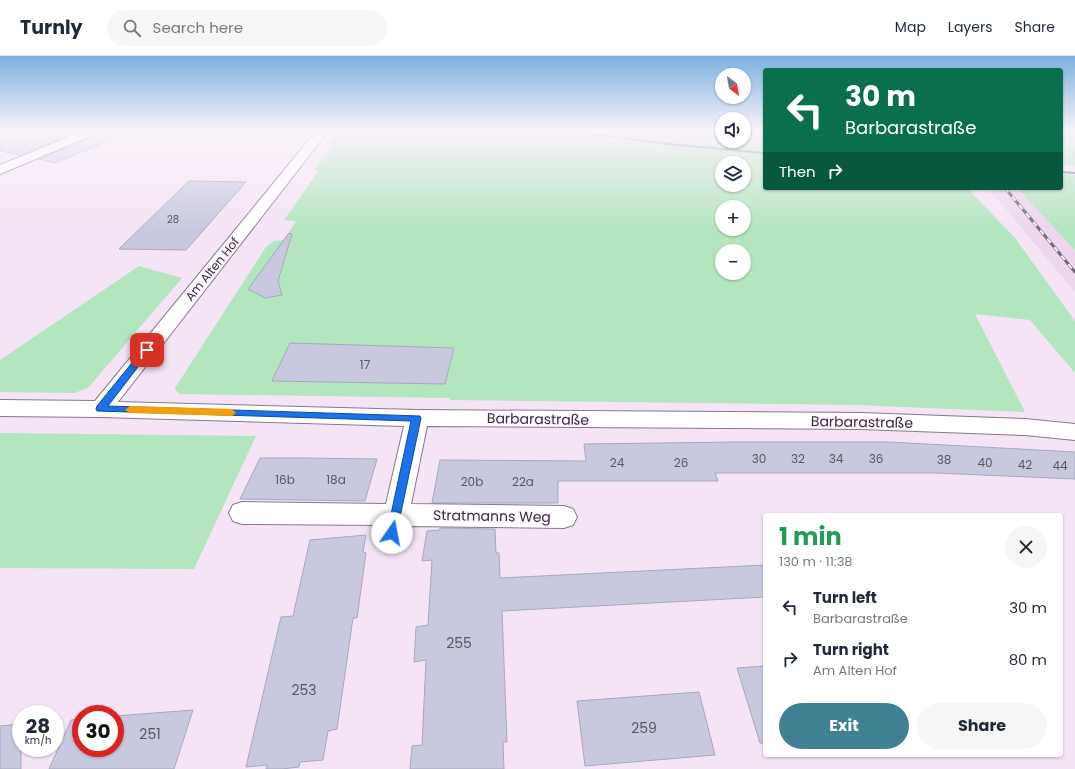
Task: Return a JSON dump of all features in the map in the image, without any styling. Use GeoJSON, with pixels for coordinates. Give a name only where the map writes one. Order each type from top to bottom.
{"type":"FeatureCollection","features":[{"type":"Feature","properties":{"kind":"street"},"geometry":{"type":"LineString","coordinates":[[0,170],[16,163]]}},
{"type":"Feature","properties":{"kind":"street","name":"Am Alten Hof"},"geometry":{"type":"LineString","coordinates":[[101,409],[296,163]]}},
{"type":"Feature","properties":{"kind":"street","name":"Barbarastraße"},"geometry":{"type":"LineString","coordinates":[[0,408],[101,409],[417,418],[861,421],[1025,427],[1075,432]]}},
{"type":"Feature","properties":{"kind":"street"},"geometry":{"type":"LineString","coordinates":[[394,524],[417,418]]}},
{"type":"Feature","properties":{"kind":"street","name":"Stratmanns Weg"},"geometry":{"type":"LineString","coordinates":[[242,513],[394,524],[564,517]]}},
{"type":"Feature","properties":{"kind":"shaded area"},"geometry":{"type":"Polygon","coordinates":[[[990,190],[1019,190],[1075,250],[1075,292],[990,190]]]}},
{"type":"Feature","properties":{"kind":"green space"},"geometry":{"type":"Polygon","coordinates":[[[319,163],[715,163],[715,192],[751,192],[751,163],[763,163],[763,190],[969,190],[1015,238],[1075,321],[1075,373],[1030,320],[975,314],[1025,412],[857,405],[450,400],[450,398],[180,394],[175,388],[266,247],[274,241],[284,240],[296,221],[284,220],[318,172],[315,169],[319,163]]]}},
{"type":"Feature","properties":{"kind":"green space"},"geometry":{"type":"Polygon","coordinates":[[[1063,163],[1075,163],[1075,166],[1063,165],[1063,163]]]}},
{"type":"Feature","properties":{"kind":"green space"},"geometry":{"type":"Polygon","coordinates":[[[1063,174],[1075,175],[1075,250],[1019,190],[1063,190],[1063,174]]]}},
{"type":"Feature","properties":{"kind":"green space"},"geometry":{"type":"Polygon","coordinates":[[[139,266],[182,278],[88,388],[74,393],[0,392],[0,360],[139,266]]]}},
{"type":"Feature","properties":{"kind":"green space"},"geometry":{"type":"Polygon","coordinates":[[[0,433],[256,436],[194,569],[0,568],[0,433]]]}},
{"type":"Feature","properties":{"kind":"building"},"geometry":{"type":"Polygon","coordinates":[[[189,181],[246,182],[186,250],[119,249],[189,181]]]}},
{"type":"Feature","properties":{"kind":"building"},"geometry":{"type":"Polygon","coordinates":[[[289,233],[292,234],[278,281],[282,295],[265,298],[248,289],[289,233]]]}},
{"type":"Feature","properties":{"kind":"building"},"geometry":{"type":"Polygon","coordinates":[[[290,343],[454,348],[445,384],[272,381],[290,343]]]}},
{"type":"Feature","properties":{"kind":"building"},"geometry":{"type":"Polygon","coordinates":[[[889,442],[1075,452],[1075,479],[936,473],[715,473],[718,481],[558,481],[558,503],[432,503],[440,460],[586,461],[584,444],[889,442]]]}},
{"type":"Feature","properties":{"kind":"building"},"geometry":{"type":"Polygon","coordinates":[[[260,458],[377,459],[365,501],[240,499],[260,458]]]}},
{"type":"Feature","properties":{"kind":"building"},"geometry":{"type":"Polygon","coordinates":[[[440,528],[495,529],[496,553],[499,553],[500,578],[763,565],[763,597],[502,611],[507,742],[503,742],[504,769],[410,769],[412,746],[422,745],[426,660],[414,662],[416,627],[428,625],[432,560],[422,561],[427,531],[440,530],[440,528]]]}},
{"type":"Feature","properties":{"kind":"building"},"geometry":{"type":"Polygon","coordinates":[[[366,535],[363,552],[366,553],[357,618],[353,618],[337,729],[328,731],[323,760],[300,762],[299,767],[282,769],[266,769],[267,765],[246,767],[281,617],[293,616],[310,540],[366,535]]]}},
{"type":"Feature","properties":{"kind":"building"},"geometry":{"type":"Polygon","coordinates":[[[763,666],[763,743],[760,743],[737,668],[763,666]]]}},
{"type":"Feature","properties":{"kind":"building"},"geometry":{"type":"Polygon","coordinates":[[[699,692],[715,755],[585,766],[577,701],[699,692]]]}},
{"type":"Feature","properties":{"kind":"building"},"geometry":{"type":"Polygon","coordinates":[[[193,710],[174,769],[49,769],[54,757],[64,757],[64,736],[71,720],[72,757],[124,757],[124,715],[193,710]]]}},
{"type":"Feature","properties":{"kind":"building"},"geometry":{"type":"Polygon","coordinates":[[[12,725],[12,757],[21,757],[21,769],[0,769],[0,726],[12,725]]]}},
{"type":"Feature","properties":{"kind":"waterway"},"geometry":{"type":"LineString","coordinates":[[1063,172],[1075,173]]}},
{"type":"Feature","properties":{"kind":"railway"},"geometry":{"type":"LineString","coordinates":[[1007,190],[1075,272]]}},
{"type":"Feature","properties":{"kind":"slow traffic"},"geometry":{"type":"LineString","coordinates":[[130,410],[232,413]]}},
{"type":"Feature","properties":{"kind":"route"},"geometry":{"type":"LineString","coordinates":[[147,350],[101,409],[417,418],[392,533]]}}]}
